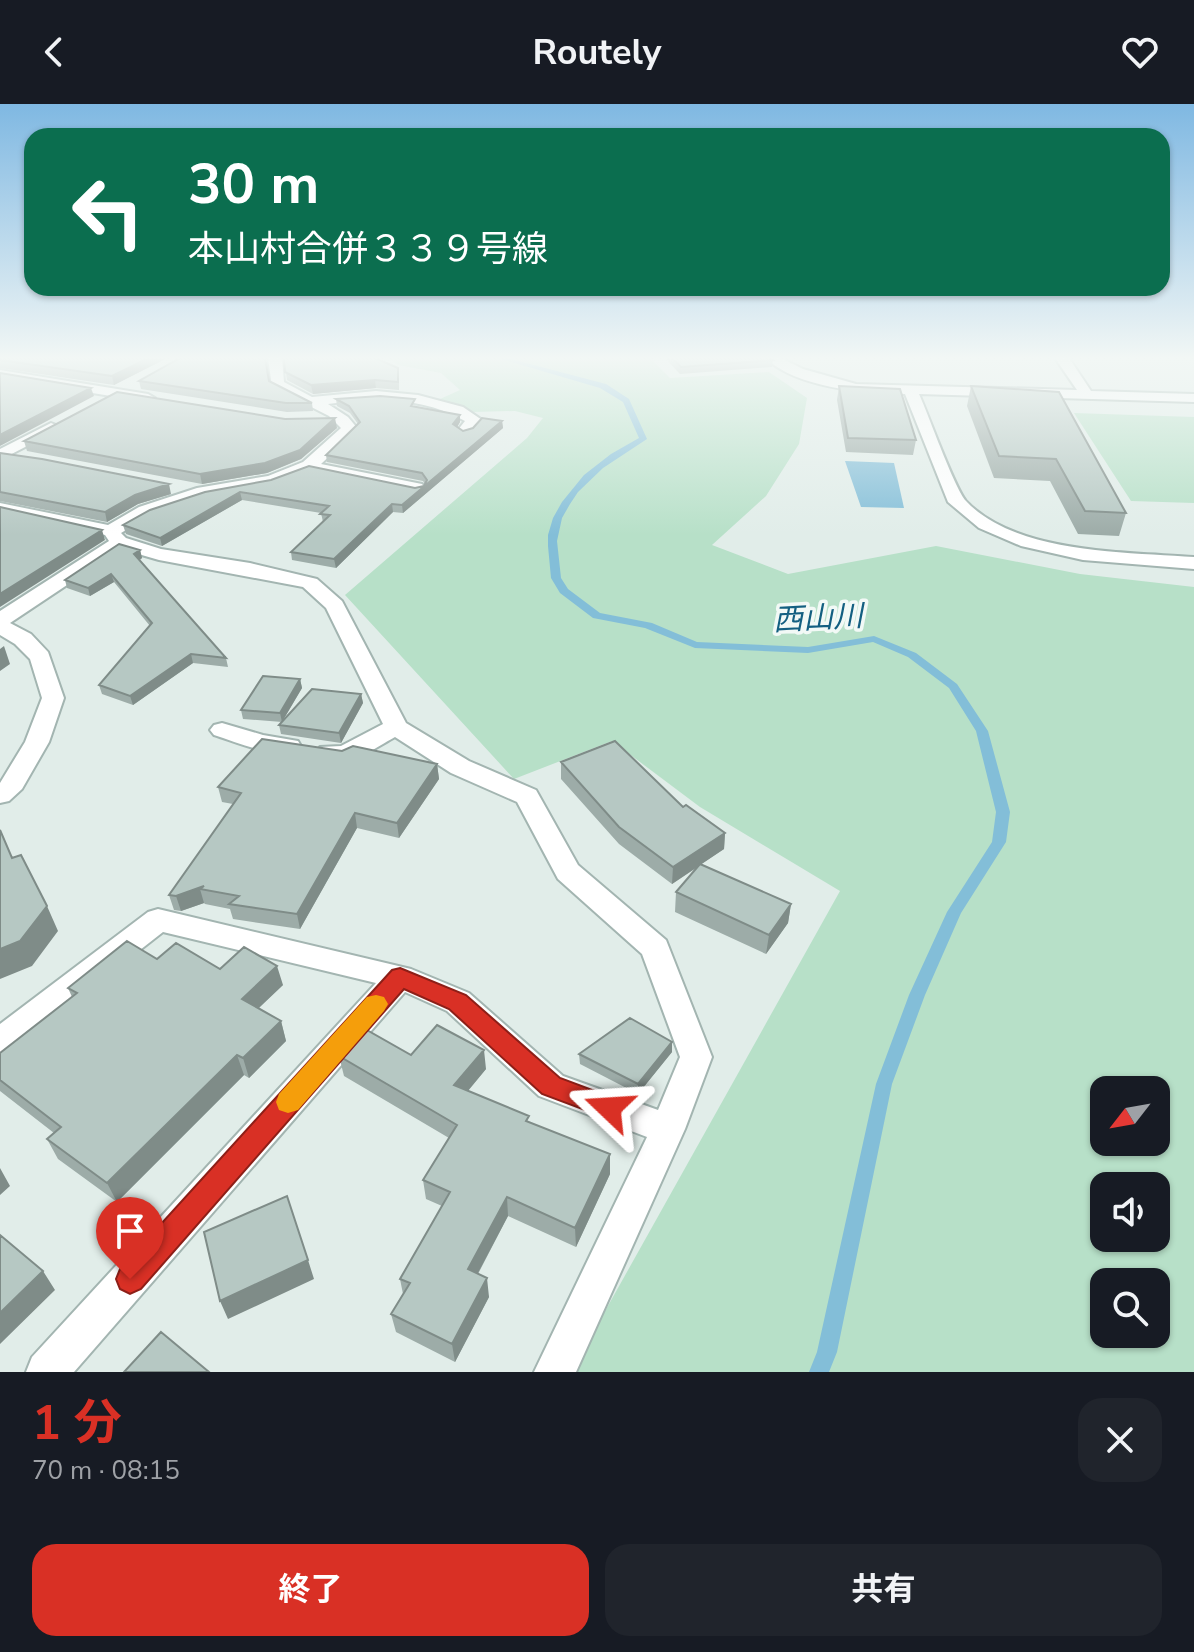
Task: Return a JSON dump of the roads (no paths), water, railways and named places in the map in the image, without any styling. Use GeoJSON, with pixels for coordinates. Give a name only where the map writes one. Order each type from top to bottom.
{"type":"FeatureCollection","features":[{"type":"Feature","properties":{"kind":"street"},"geometry":{"type":"LineString","coordinates":[[0,620],[145,511],[203,492],[272,480],[309,466],[350,429],[340,417]]}},
{"type":"Feature","properties":{"kind":"street"},"geometry":{"type":"LineString","coordinates":[[465,431],[474,420],[469,417]]}},
{"type":"Feature","properties":{"kind":"street"},"geometry":{"type":"LineString","coordinates":[[922,417],[957,502],[985,524],[1028,542],[1083,554],[1194,563]]}},
{"type":"Feature","properties":{"kind":"street"},"geometry":{"type":"LineString","coordinates":[[0,455],[66,420]]}},
{"type":"Feature","properties":{"kind":"street"},"geometry":{"type":"LineString","coordinates":[[0,455],[30,458]]}},
{"type":"Feature","properties":{"kind":"street"},"geometry":{"type":"LineString","coordinates":[[309,466],[416,488]]}},
{"type":"Feature","properties":{"kind":"street"},"geometry":{"type":"LineString","coordinates":[[174,486],[203,492]]}},
{"type":"Feature","properties":{"kind":"street"},"geometry":{"type":"LineString","coordinates":[[0,508],[115,536],[159,554],[250,569],[310,583],[335,605],[396,727],[460,767],[527,796],[568,872],[655,948],[696,1057],[668,1129],[555,1372]]}},
{"type":"Feature","properties":{"kind":"street"},"geometry":{"type":"LineString","coordinates":[[0,626],[23,639],[40,657],[53,698],[37,742],[9,789],[0,795]]}},
{"type":"Feature","properties":{"kind":"street"},"geometry":{"type":"LineString","coordinates":[[222,730],[260,742],[345,754],[396,727]]}},
{"type":"Feature","properties":{"kind":"street"},"geometry":{"type":"LineString","coordinates":[[0,1042],[158,920],[400,977],[458,1002],[551,1086],[668,1129]]}},
{"type":"Feature","properties":{"kind":"street"},"geometry":{"type":"LineString","coordinates":[[47,1372],[400,977]]}},
{"type":"Feature","properties":{"kind":"water"},"geometry":{"type":"Polygon","coordinates":[[[845,461],[894,463],[904,508],[861,507],[845,461]]]}},
{"type":"Feature","properties":{"kind":"waterway","name":"西山川"},"geometry":{"type":"LineString","coordinates":[[633,417],[643,439],[587,477],[565,503],[558,518],[552,541],[556,578],[564,591],[597,616],[648,625],[695,645],[808,650],[874,639],[912,655],[953,686],[982,731],[1003,812],[999,842],[954,912],[917,995],[884,1084],[827,1352],[819,1372]]}}]}
